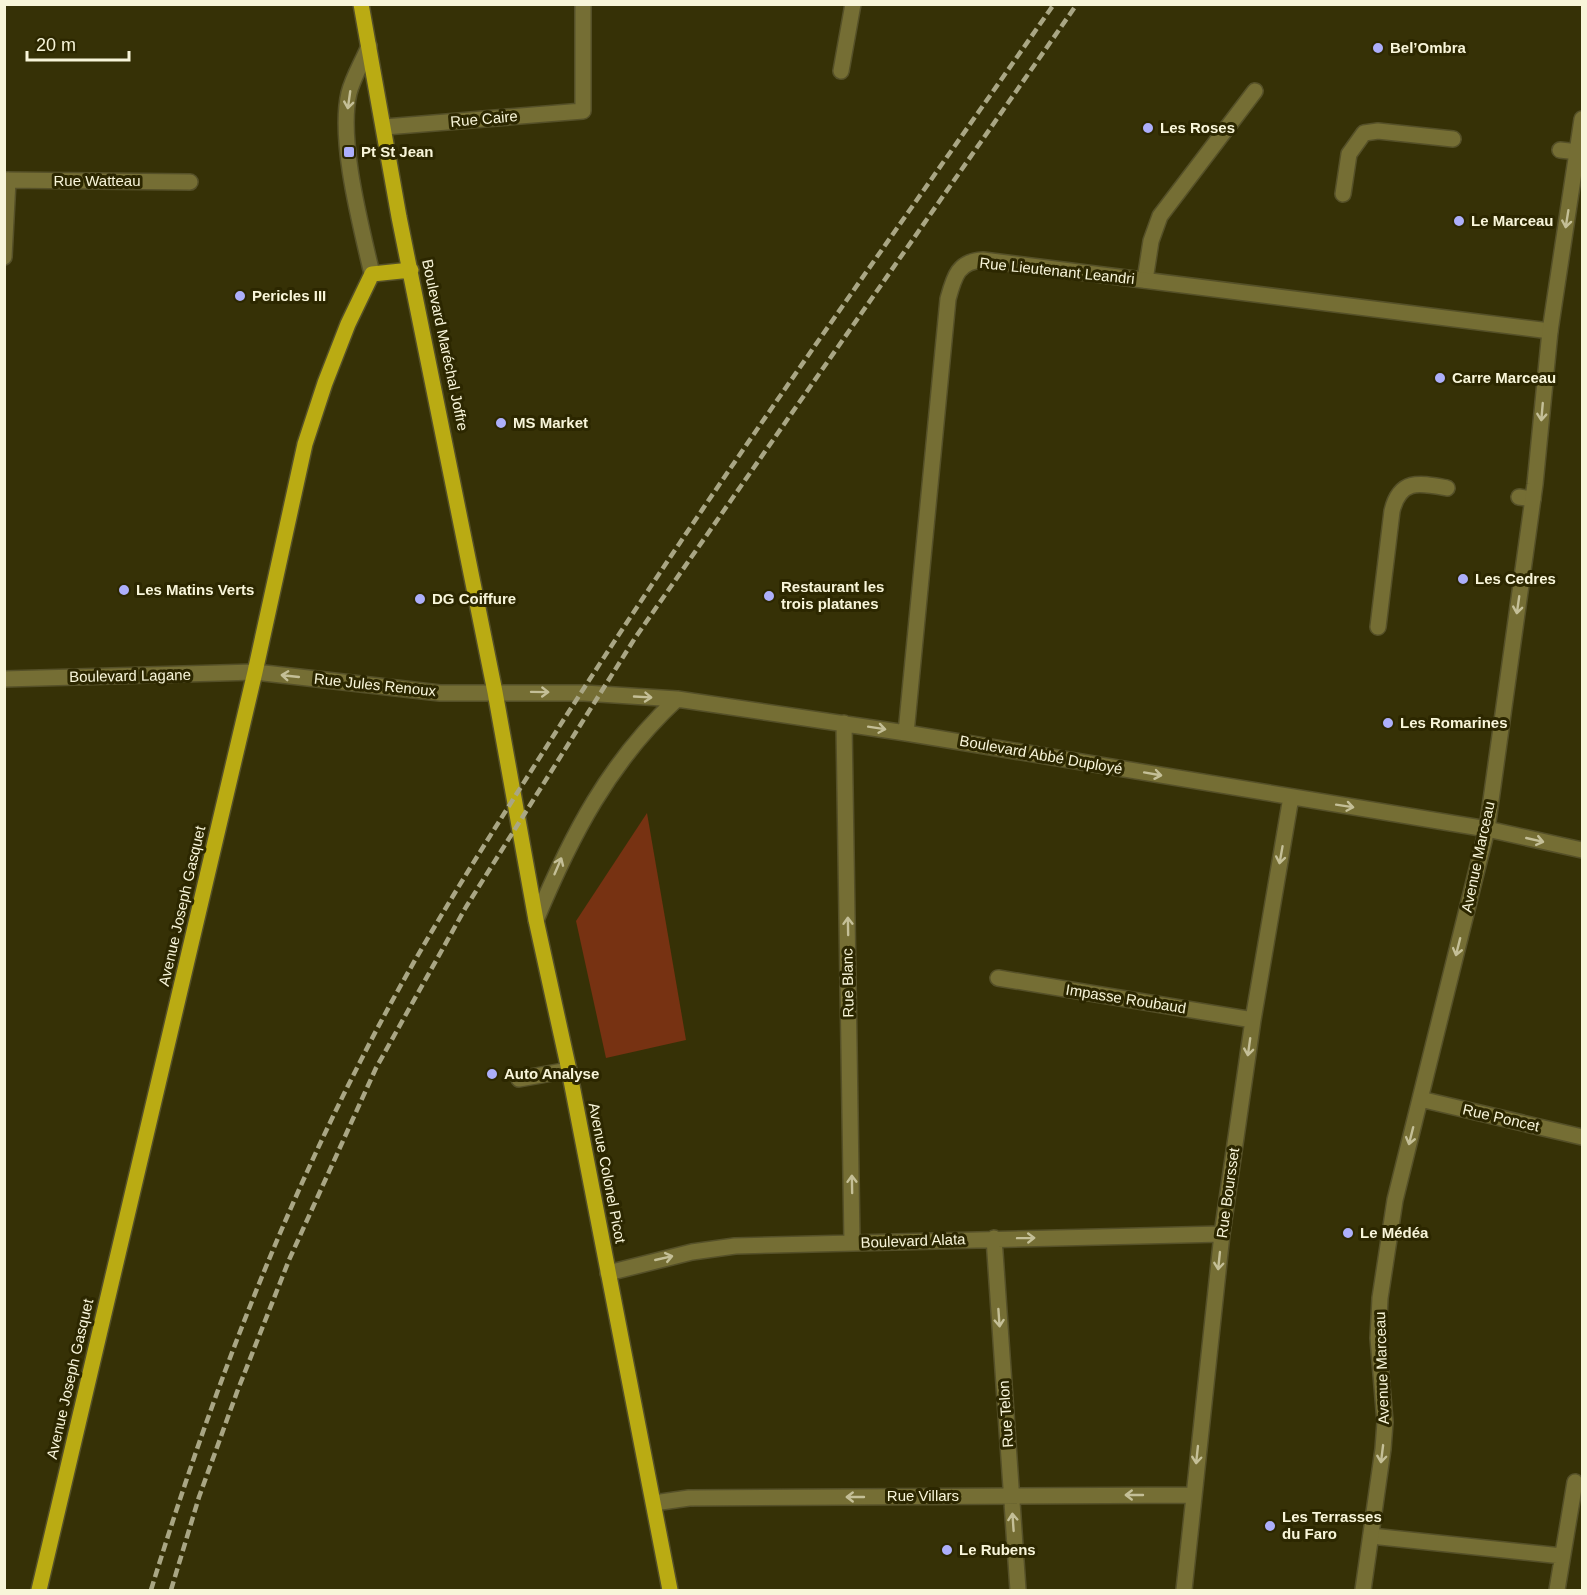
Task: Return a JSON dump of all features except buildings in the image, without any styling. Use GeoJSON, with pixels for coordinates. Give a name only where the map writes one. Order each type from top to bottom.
{"type":"FeatureCollection","features":[{"type":"Feature","properties":{"kind":"main road","name":"Boulevard Maréchal Joffre"},"geometry":{"type":"LineString","coordinates":[[361,4],[495,692]]}},
{"type":"Feature","properties":{"kind":"main road"},"geometry":{"type":"LineString","coordinates":[[372,274],[411,270]]}},
{"type":"Feature","properties":{"kind":"main road","name":"Avenue Joseph Gasquet"},"geometry":{"type":"LineString","coordinates":[[39,1590],[255,672],[305,444],[328,373],[372,274]]}},
{"type":"Feature","properties":{"kind":"main road","name":"Avenue Colonel Picot"},"geometry":{"type":"LineString","coordinates":[[495,692],[536,920],[569,1070],[670,1590]]}},
{"type":"Feature","properties":{"kind":"street","name":"Rue Caire"},"geometry":{"type":"LineString","coordinates":[[385,127],[583,111],[582,4]]}},
{"type":"Feature","properties":{"kind":"street"},"geometry":{"type":"LineString","coordinates":[[841,71],[853,4]]}},
{"type":"Feature","properties":{"kind":"street"},"geometry":{"type":"LineString","coordinates":[[369,46],[350,92],[346,118],[358,217],[372,274]]}},
{"type":"Feature","properties":{"kind":"street"},"geometry":{"type":"LineString","coordinates":[[1145,280],[1151,241],[1160,216],[1255,91]]}},
{"type":"Feature","properties":{"kind":"street","name":"Avenue Marceau"},"geometry":{"type":"LineString","coordinates":[[1363,1590],[1385,1422],[1378,1338],[1380,1298],[1395,1200],[1487,829],[1526,498],[1582,119]]}},
{"type":"Feature","properties":{"kind":"street"},"geometry":{"type":"LineString","coordinates":[[1343,194],[1349,154],[1364,133],[1378,131],[1453,139]]}},
{"type":"Feature","properties":{"kind":"street"},"geometry":{"type":"LineString","coordinates":[[1560,150],[1578,152]]}},
{"type":"Feature","properties":{"kind":"street"},"geometry":{"type":"LineString","coordinates":[[4,257],[6,180]]}},
{"type":"Feature","properties":{"kind":"street","name":"Rue Watteau"},"geometry":{"type":"LineString","coordinates":[[6,180],[190,182]]}},
{"type":"Feature","properties":{"kind":"street","name":"Rue Lieutenant Leandri"},"geometry":{"type":"LineString","coordinates":[[906,733],[948,299],[955,275],[965,264],[984,260],[1550,331]]}},
{"type":"Feature","properties":{"kind":"street"},"geometry":{"type":"LineString","coordinates":[[1378,627],[1392,511],[1398,495],[1403,489],[1418,483],[1447,488]]}},
{"type":"Feature","properties":{"kind":"street","name":"Rue Jules Renoux"},"geometry":{"type":"LineString","coordinates":[[255,672],[440,693],[495,692]]}},
{"type":"Feature","properties":{"kind":"street","name":"Boulevard Lagane"},"geometry":{"type":"LineString","coordinates":[[4,679],[255,672]]}},
{"type":"Feature","properties":{"kind":"street","name":"Boulevard Abbé Duployé"},"geometry":{"type":"LineString","coordinates":[[495,692],[677,699],[844,723],[1487,829],[1582,850]]}},
{"type":"Feature","properties":{"kind":"street"},"geometry":{"type":"LineString","coordinates":[[536,920],[566,848],[598,793],[632,744],[677,699]]}},
{"type":"Feature","properties":{"kind":"street","name":"Rue Blanc"},"geometry":{"type":"LineString","coordinates":[[844,723],[852,1242]]}},
{"type":"Feature","properties":{"kind":"street","name":"Rue Boursset"},"geometry":{"type":"LineString","coordinates":[[1184,1590],[1222,1234],[1253,1020],[1291,797]]}},
{"type":"Feature","properties":{"kind":"street","name":"Impasse Roubaud"},"geometry":{"type":"LineString","coordinates":[[998,978],[1253,1020]]}},
{"type":"Feature","properties":{"kind":"street"},"geometry":{"type":"LineString","coordinates":[[519,1079],[569,1070]]}},
{"type":"Feature","properties":{"kind":"street","name":"Rue Poncet"},"geometry":{"type":"LineString","coordinates":[[1420,1099],[1582,1137]]}},
{"type":"Feature","properties":{"kind":"street","name":"Boulevard Alata"},"geometry":{"type":"LineString","coordinates":[[608,1273],[692,1252],[735,1246],[1222,1234]]}},
{"type":"Feature","properties":{"kind":"street","name":"Rue Telon"},"geometry":{"type":"LineString","coordinates":[[994,1238],[1018,1590]]}},
{"type":"Feature","properties":{"kind":"street"},"geometry":{"type":"LineString","coordinates":[[1557,1590],[1575,1482]]}},
{"type":"Feature","properties":{"kind":"street","name":"Rue Villars"},"geometry":{"type":"LineString","coordinates":[[654,1503],[688,1498],[1193,1495]]}},
{"type":"Feature","properties":{"kind":"street"},"geometry":{"type":"LineString","coordinates":[[1371,1536],[1562,1556]]}},
{"type":"Feature","properties":{"kind":"shaded area"},"geometry":{"type":"Polygon","coordinates":[[[647,813],[686,1040],[606,1058],[576,921],[647,813]]]}},
{"type":"Feature","properties":{"kind":"railway"},"geometry":{"type":"LineString","coordinates":[[151,1590],[195,1454],[244,1320],[299,1189],[383,1017],[456,891],[618,635],[803,363],[1054,4]]}},
{"type":"Feature","properties":{"kind":"railway"},"geometry":{"type":"LineString","coordinates":[[171,1590],[199,1497],[289,1260],[376,1068],[466,907],[635,638],[1077,4]]}},
{"type":"Feature","properties":{"kind":"place","name":"Bel’Ombra"},"geometry":{"type":"Point","coordinates":[1378,48]}},
{"type":"Feature","properties":{"kind":"place","name":"Les Roses"},"geometry":{"type":"Point","coordinates":[1148,128]}},
{"type":"Feature","properties":{"kind":"place","name":"Pt St Jean"},"geometry":{"type":"Point","coordinates":[349,152]}},
{"type":"Feature","properties":{"kind":"place","name":"Le Marceau"},"geometry":{"type":"Point","coordinates":[1459,221]}},
{"type":"Feature","properties":{"kind":"place","name":"Pericles III"},"geometry":{"type":"Point","coordinates":[240,296]}},
{"type":"Feature","properties":{"kind":"place","name":"Carre Marceau"},"geometry":{"type":"Point","coordinates":[1440,378]}},
{"type":"Feature","properties":{"kind":"place","name":"MS Market"},"geometry":{"type":"Point","coordinates":[501,423]}},
{"type":"Feature","properties":{"kind":"place","name":"Les Cedres"},"geometry":{"type":"Point","coordinates":[1463,579]}},
{"type":"Feature","properties":{"kind":"place","name":"Les Matins Verts"},"geometry":{"type":"Point","coordinates":[124,590]}},
{"type":"Feature","properties":{"kind":"place","name":"Restaurant les trois platanes"},"geometry":{"type":"Point","coordinates":[769,596]}},
{"type":"Feature","properties":{"kind":"place","name":"DG Coiffure"},"geometry":{"type":"Point","coordinates":[420,599]}},
{"type":"Feature","properties":{"kind":"place","name":"Les Romarines"},"geometry":{"type":"Point","coordinates":[1388,723]}},
{"type":"Feature","properties":{"kind":"place","name":"Auto Analyse"},"geometry":{"type":"Point","coordinates":[492,1074]}},
{"type":"Feature","properties":{"kind":"place","name":"Le Médéa"},"geometry":{"type":"Point","coordinates":[1348,1233]}},
{"type":"Feature","properties":{"kind":"place","name":"Les Terrasses du Faro"},"geometry":{"type":"Point","coordinates":[1270,1526]}},
{"type":"Feature","properties":{"kind":"place","name":"Le Rubens"},"geometry":{"type":"Point","coordinates":[947,1550]}}]}
